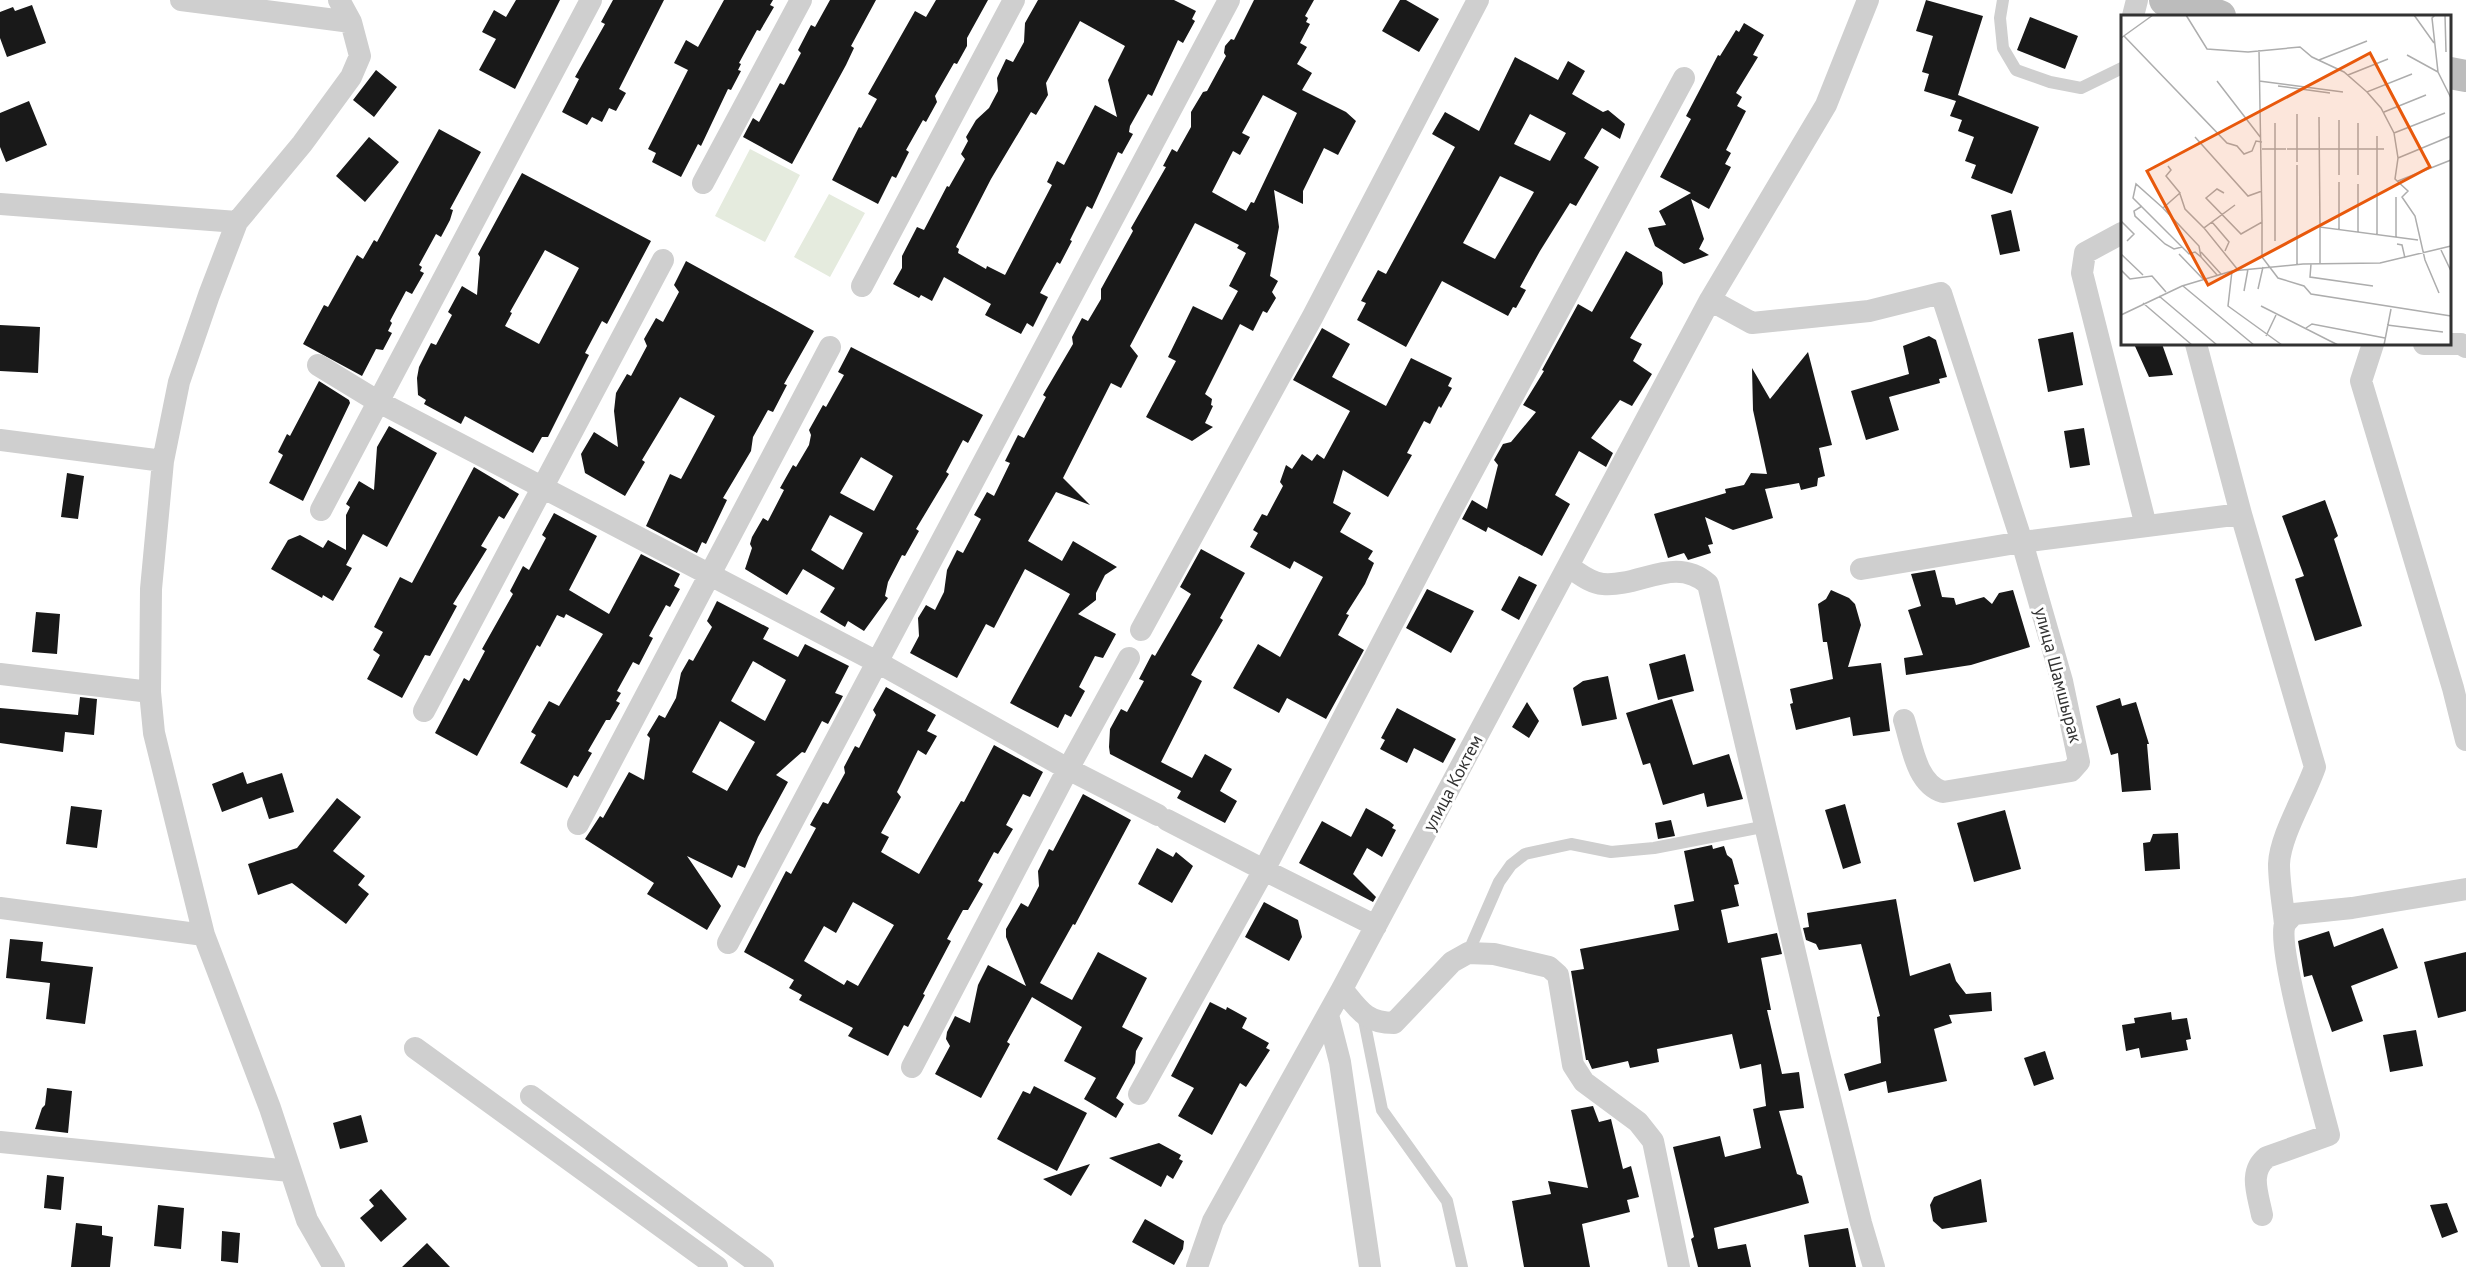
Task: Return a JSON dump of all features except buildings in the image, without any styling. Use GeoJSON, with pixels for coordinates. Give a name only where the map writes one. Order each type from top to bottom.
{"type":"FeatureCollection","features":[{"type":"Feature","properties":{"kind":"main road"},"geometry":{"type":"LineString","coordinates":[[2451,73],[2466,76]]}},
{"type":"Feature","properties":{"kind":"street"},"geometry":{"type":"LineString","coordinates":[[181,0],[351,22]]}},
{"type":"Feature","properties":{"kind":"street"},"geometry":{"type":"LineString","coordinates":[[334,1267],[307,1220],[270,1108],[204,935],[154,733],[150,692],[151,589],[163,461],[180,382],[209,295],[237,222],[302,144],[351,77],[360,56],[351,22],[339,0]]}},
{"type":"Feature","properties":{"kind":"street"},"geometry":{"type":"LineString","coordinates":[[321,510],[591,0]]}},
{"type":"Feature","properties":{"kind":"street"},"geometry":{"type":"LineString","coordinates":[[703,183],[801,0]]}},
{"type":"Feature","properties":{"kind":"street"},"geometry":{"type":"LineString","coordinates":[[862,286],[1014,0]]}},
{"type":"Feature","properties":{"kind":"street"},"geometry":{"type":"LineString","coordinates":[[728,944],[1229,0]]}},
{"type":"Feature","properties":{"kind":"street"},"geometry":{"type":"LineString","coordinates":[[1141,630],[1313,316],[1478,0]]}},
{"type":"Feature","properties":{"kind":"street","name":"улица Коктем"},"geometry":{"type":"LineString","coordinates":[[1197,1267],[1213,1221],[1328,1015],[1710,300],[1826,105],[1868,0]]}},
{"type":"Feature","properties":{"kind":"street"},"geometry":{"type":"LineString","coordinates":[[2133,15],[2137,0]]}},
{"type":"Feature","properties":{"kind":"street"},"geometry":{"type":"LineString","coordinates":[[1139,1094],[1263,870],[1452,508],[1684,78]]}},
{"type":"Feature","properties":{"kind":"street"},"geometry":{"type":"LineString","coordinates":[[0,204],[237,222]]}},
{"type":"Feature","properties":{"kind":"street"},"geometry":{"type":"LineString","coordinates":[[2121,234],[2085,253],[2082,273],[2146,526]]}},
{"type":"Feature","properties":{"kind":"street"},"geometry":{"type":"LineString","coordinates":[[424,711],[544,489],[663,260]]}},
{"type":"Feature","properties":{"kind":"street"},"geometry":{"type":"LineString","coordinates":[[1710,300],[1752,323],[1869,311],[1941,293],[2022,542]]}},
{"type":"Feature","properties":{"kind":"street"},"geometry":{"type":"LineString","coordinates":[[2451,344],[2461,344],[2466,347]]}},
{"type":"Feature","properties":{"kind":"street"},"geometry":{"type":"LineString","coordinates":[[2196,345],[2241,514],[2314,768],[2306,794],[2289,825],[2279,862],[2285,924],[2284,939],[2295,1001],[2330,1135],[2267,1157],[2261,1162],[2255,1174],[2262,1215]]}},
{"type":"Feature","properties":{"kind":"street"},"geometry":{"type":"LineString","coordinates":[[2373,345],[2361,381],[2453,688],[2466,740]]}},
{"type":"Feature","properties":{"kind":"street"},"geometry":{"type":"LineString","coordinates":[[578,824],[830,346]]}},
{"type":"Feature","properties":{"kind":"street"},"geometry":{"type":"LineString","coordinates":[[318,365],[377,401],[877,662],[1068,769],[1376,926]]}},
{"type":"Feature","properties":{"kind":"street"},"geometry":{"type":"LineString","coordinates":[[0,440],[163,461]]}},
{"type":"Feature","properties":{"kind":"street"},"geometry":{"type":"LineString","coordinates":[[1861,569],[2022,542],[2241,514]]}},
{"type":"Feature","properties":{"kind":"street","name":"улица Шамшырак"},"geometry":{"type":"LineString","coordinates":[[1904,720],[1923,778],[1931,788],[1943,792],[2075,769],[2079,753],[2062,681],[2022,542]]}},
{"type":"Feature","properties":{"kind":"street"},"geometry":{"type":"LineString","coordinates":[[1569,567],[1591,582],[1605,584],[1682,571],[1696,574],[1708,584],[1729,681],[1767,826],[1822,1065],[1874,1267]]}},
{"type":"Feature","properties":{"kind":"street"},"geometry":{"type":"LineString","coordinates":[[912,1067],[1068,769],[1130,658]]}},
{"type":"Feature","properties":{"kind":"street"},"geometry":{"type":"LineString","coordinates":[[0,675],[150,692]]}},
{"type":"Feature","properties":{"kind":"street"},"geometry":{"type":"LineString","coordinates":[[2285,924],[2294,914],[2352,908],[2466,889]]}},
{"type":"Feature","properties":{"kind":"street"},"geometry":{"type":"LineString","coordinates":[[0,908],[204,935]]}},
{"type":"Feature","properties":{"kind":"street"},"geometry":{"type":"LineString","coordinates":[[1342,989],[1363,1015],[1379,1023],[1394,1023],[1452,962],[1467,953],[1494,954],[1549,967],[1558,975],[1573,1065],[1584,1082],[1638,1122],[1653,1141],[1679,1267]]}},
{"type":"Feature","properties":{"kind":"street"},"geometry":{"type":"LineString","coordinates":[[1328,1015],[1340,1062],[1370,1267]]}},
{"type":"Feature","properties":{"kind":"street"},"geometry":{"type":"LineString","coordinates":[[415,1048],[717,1267]]}},
{"type":"Feature","properties":{"kind":"street"},"geometry":{"type":"LineString","coordinates":[[531,1096],[763,1267]]}},
{"type":"Feature","properties":{"kind":"street"},"geometry":{"type":"LineString","coordinates":[[0,1142],[290,1171]]}},
{"type":"Feature","properties":{"kind":"lane"},"geometry":{"type":"LineString","coordinates":[[2003,0],[2000,18],[2003,48],[2016,70],[2050,82],[2081,88],[2121,68]]}},
{"type":"Feature","properties":{"kind":"lane"},"geometry":{"type":"LineString","coordinates":[[1467,953],[1499,882],[1510,866],[1525,854],[1571,844],[1611,852],[1654,848],[1767,826]]}},
{"type":"Feature","properties":{"kind":"lane"},"geometry":{"type":"LineString","coordinates":[[1363,1015],[1382,1110],[1446,1201],[1462,1267]]}},
{"type":"Feature","properties":{"kind":"shaded area"},"geometry":{"type":"Polygon","coordinates":[[[750,149],[800,175],[765,242],[715,216],[750,149]]]}},
{"type":"Feature","properties":{"kind":"shaded area"},"geometry":{"type":"Polygon","coordinates":[[[829,194],[865,213],[830,277],[794,257],[829,194]]]}}]}
